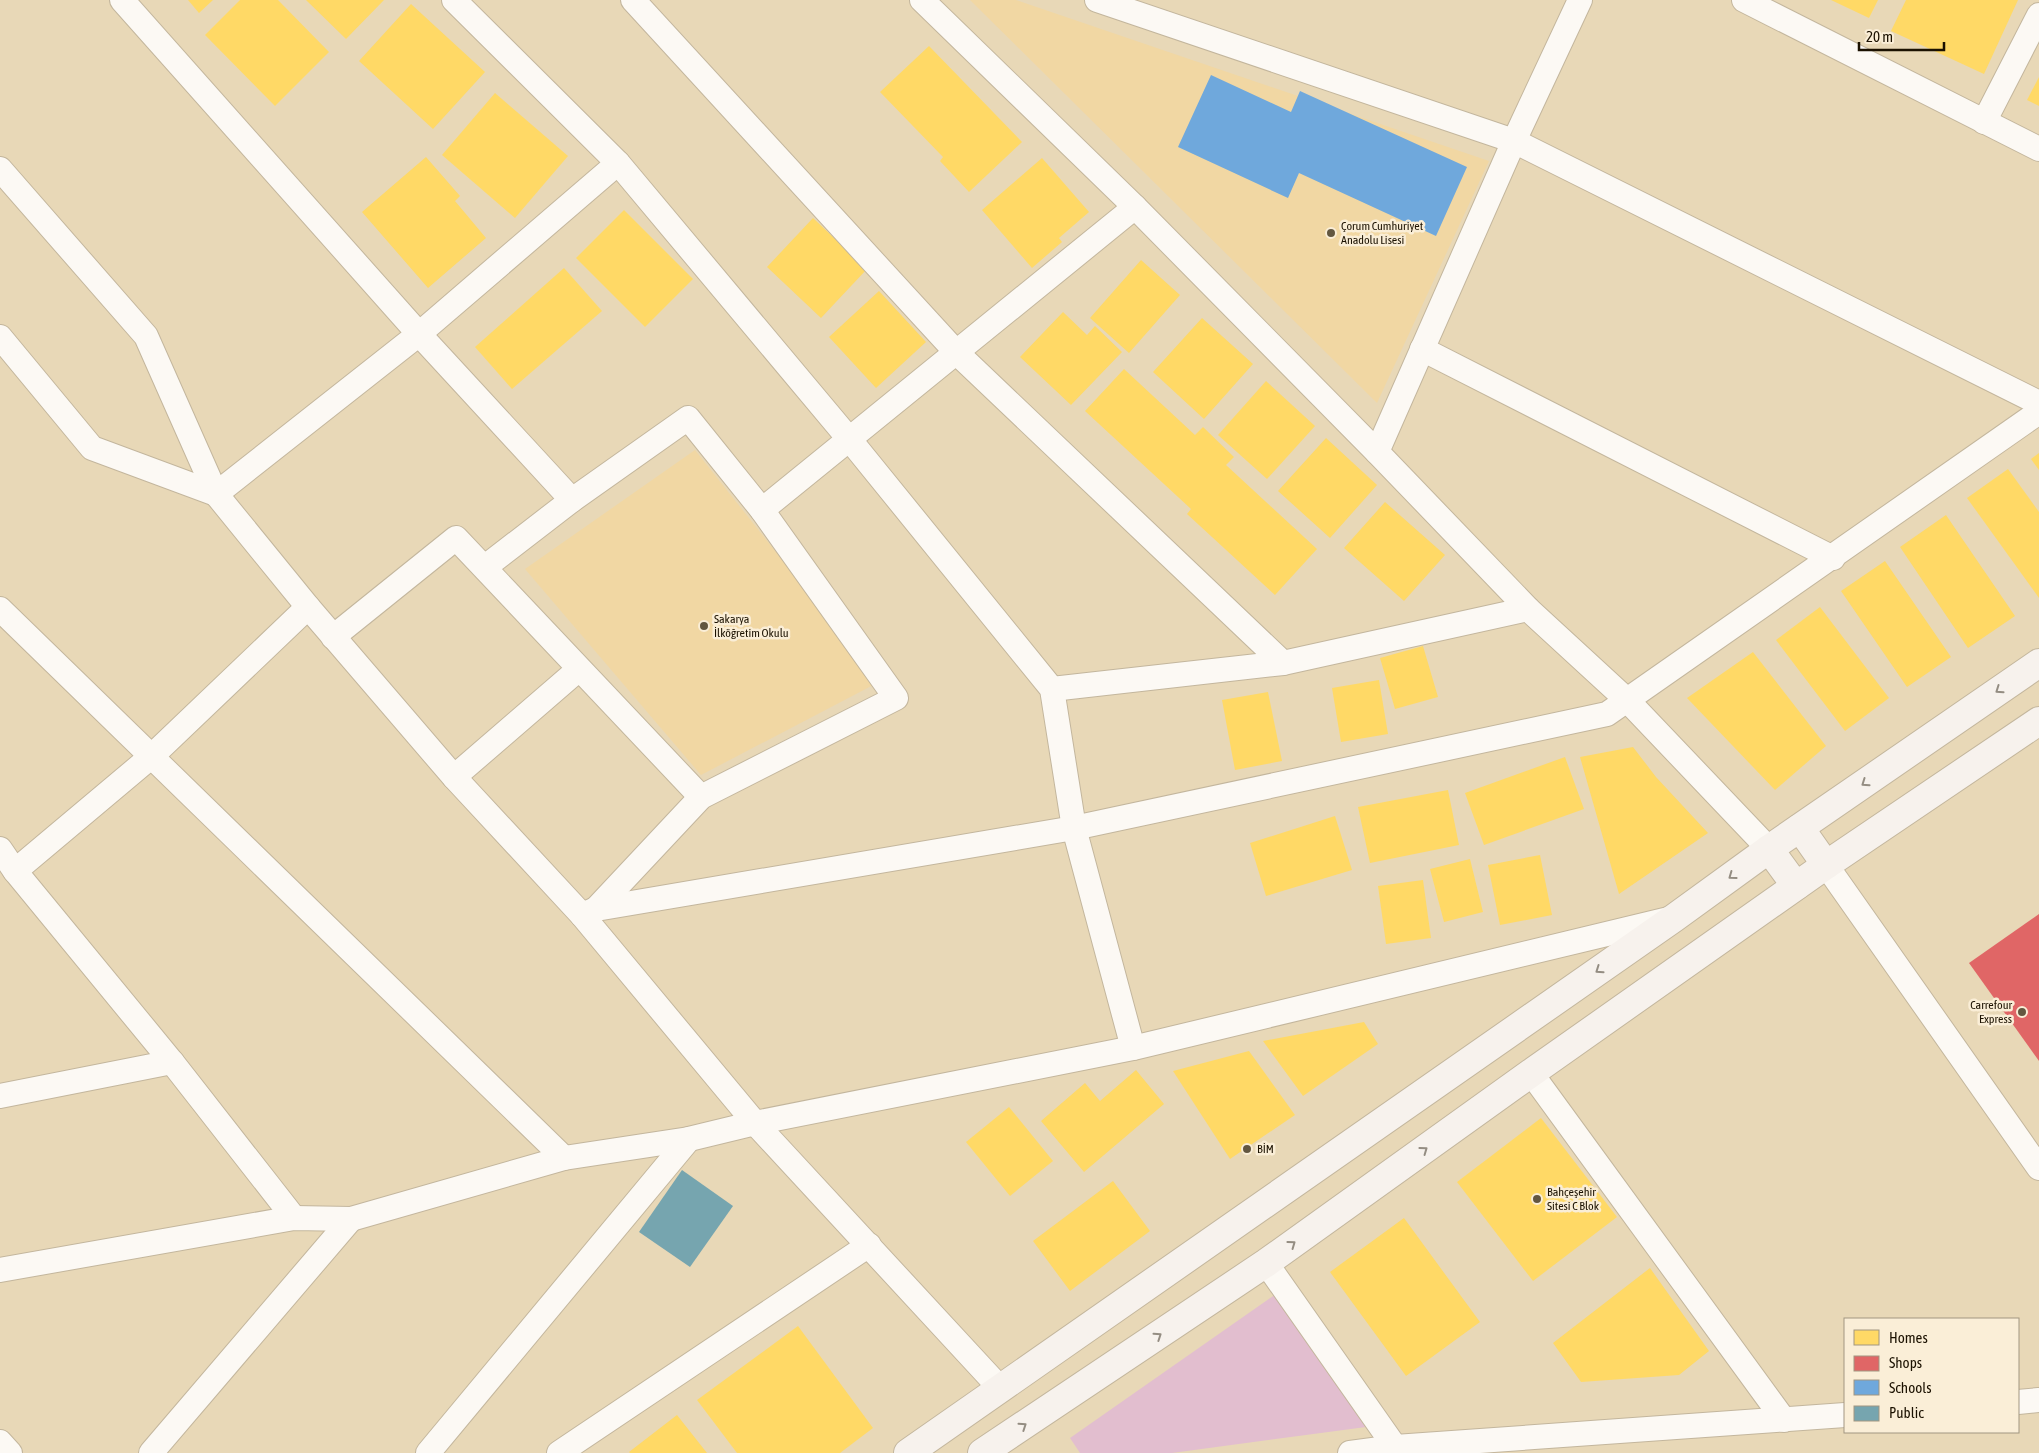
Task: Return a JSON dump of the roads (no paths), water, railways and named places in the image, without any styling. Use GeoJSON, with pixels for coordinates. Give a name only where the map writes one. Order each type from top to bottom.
{"type":"FeatureCollection","features":[{"type":"Feature","properties":{"kind":"main road"},"geometry":{"type":"LineString","coordinates":[[908,1453],[1674,918],[1769,849],[2039,663]]}},
{"type":"Feature","properties":{"kind":"main road"},"geometry":{"type":"LineString","coordinates":[[982,1453],[1266,1263],[1796,886],[2039,721]]}},
{"type":"Feature","properties":{"kind":"main road"},"geometry":{"type":"LineString","coordinates":[[1800,828],[1826,865]]}},
{"type":"Feature","properties":{"kind":"main road"},"geometry":{"type":"LineString","coordinates":[[1769,849],[1796,886]]}},
{"type":"Feature","properties":{"kind":"street"},"geometry":{"type":"LineString","coordinates":[[122,0],[419,334],[572,500]]}},
{"type":"Feature","properties":{"kind":"street"},"geometry":{"type":"LineString","coordinates":[[454,0],[618,163],[850,440],[1052,689],[1074,828],[1133,1048]]}},
{"type":"Feature","properties":{"kind":"street"},"geometry":{"type":"LineString","coordinates":[[633,0],[957,353],[1283,664]]}},
{"type":"Feature","properties":{"kind":"street"},"geometry":{"type":"LineString","coordinates":[[922,0],[1135,207],[1378,452],[1528,609],[1628,701],[1769,849]]}},
{"type":"Feature","properties":{"kind":"street"},"geometry":{"type":"LineString","coordinates":[[1097,0],[1514,141],[2039,403]]}},
{"type":"Feature","properties":{"kind":"street"},"geometry":{"type":"LineString","coordinates":[[1378,452],[1514,141],[1580,0]]}},
{"type":"Feature","properties":{"kind":"street"},"geometry":{"type":"LineString","coordinates":[[1744,0],[2039,149]]}},
{"type":"Feature","properties":{"kind":"street"},"geometry":{"type":"LineString","coordinates":[[1984,122],[2039,14]]}},
{"type":"Feature","properties":{"kind":"street"},"geometry":{"type":"LineString","coordinates":[[216,494],[419,334],[618,163]]}},
{"type":"Feature","properties":{"kind":"street"},"geometry":{"type":"LineString","coordinates":[[0,169],[146,336],[216,494],[308,607],[454,777],[589,912],[755,1123],[1000,1388]]}},
{"type":"Feature","properties":{"kind":"street"},"geometry":{"type":"LineString","coordinates":[[762,510],[1135,207]]}},
{"type":"Feature","properties":{"kind":"street"},"geometry":{"type":"LineString","coordinates":[[0,338],[92,448],[216,494]]}},
{"type":"Feature","properties":{"kind":"street"},"geometry":{"type":"LineString","coordinates":[[1422,349],[1833,558]]}},
{"type":"Feature","properties":{"kind":"street"},"geometry":{"type":"LineString","coordinates":[[589,912],[1074,828],[1607,714],[1833,558],[2039,412]]}},
{"type":"Feature","properties":{"kind":"street"},"geometry":{"type":"LineString","coordinates":[[485,567],[572,500],[688,418],[762,510],[896,698],[701,797],[589,912]]}},
{"type":"Feature","properties":{"kind":"street"},"geometry":{"type":"LineString","coordinates":[[333,637],[456,538],[701,797]]}},
{"type":"Feature","properties":{"kind":"street"},"geometry":{"type":"LineString","coordinates":[[15,871],[153,755],[308,607]]}},
{"type":"Feature","properties":{"kind":"street"},"geometry":{"type":"LineString","coordinates":[[0,609],[153,755],[564,1158]]}},
{"type":"Feature","properties":{"kind":"street"},"geometry":{"type":"LineString","coordinates":[[1052,689],[1283,664],[1528,609]]}},
{"type":"Feature","properties":{"kind":"street"},"geometry":{"type":"LineString","coordinates":[[454,777],[578,669]]}},
{"type":"Feature","properties":{"kind":"street"},"geometry":{"type":"LineString","coordinates":[[0,849],[15,871],[172,1062],[294,1218]]}},
{"type":"Feature","properties":{"kind":"street"},"geometry":{"type":"LineString","coordinates":[[1826,865],[2039,1168]]}},
{"type":"Feature","properties":{"kind":"street"},"geometry":{"type":"LineString","coordinates":[[0,1270],[294,1218],[351,1219],[564,1158],[689,1139],[755,1123],[1133,1048],[1674,918]]}},
{"type":"Feature","properties":{"kind":"street"},"geometry":{"type":"LineString","coordinates":[[0,1096],[172,1062]]}},
{"type":"Feature","properties":{"kind":"street"},"geometry":{"type":"LineString","coordinates":[[1531,1073],[1784,1420]]}},
{"type":"Feature","properties":{"kind":"street"},"geometry":{"type":"LineString","coordinates":[[428,1453],[689,1139]]}},
{"type":"Feature","properties":{"kind":"street"},"geometry":{"type":"LineString","coordinates":[[151,1453],[351,1219]]}},
{"type":"Feature","properties":{"kind":"street"},"geometry":{"type":"LineString","coordinates":[[560,1453],[869,1245]]}},
{"type":"Feature","properties":{"kind":"street"},"geometry":{"type":"LineString","coordinates":[[1266,1263],[1395,1447]]}},
{"type":"Feature","properties":{"kind":"street"},"geometry":{"type":"LineString","coordinates":[[2019,1402],[2039,1400]]}},
{"type":"Feature","properties":{"kind":"street"},"geometry":{"type":"LineString","coordinates":[[1350,1453],[1395,1447],[1844,1415]]}},
{"type":"Feature","properties":{"kind":"street"},"geometry":{"type":"LineString","coordinates":[[0,1442],[10,1453]]}},
{"type":"Feature","properties":{"kind":"place","name":"Çorum Cumhuriyet Anadolu Lisesi"},"geometry":{"type":"Point","coordinates":[1331,233]}},
{"type":"Feature","properties":{"kind":"place","name":"Sakarya İlköğretim Okulu"},"geometry":{"type":"Point","coordinates":[704,626]}},
{"type":"Feature","properties":{"kind":"place","name":"Carrefour Express"},"geometry":{"type":"Point","coordinates":[2022,1012]}},
{"type":"Feature","properties":{"kind":"place","name":"BİM"},"geometry":{"type":"Point","coordinates":[1247,1149]}},
{"type":"Feature","properties":{"kind":"place","name":"Bahçeşehir Sitesi C Blok"},"geometry":{"type":"Point","coordinates":[1537,1199]}}]}
